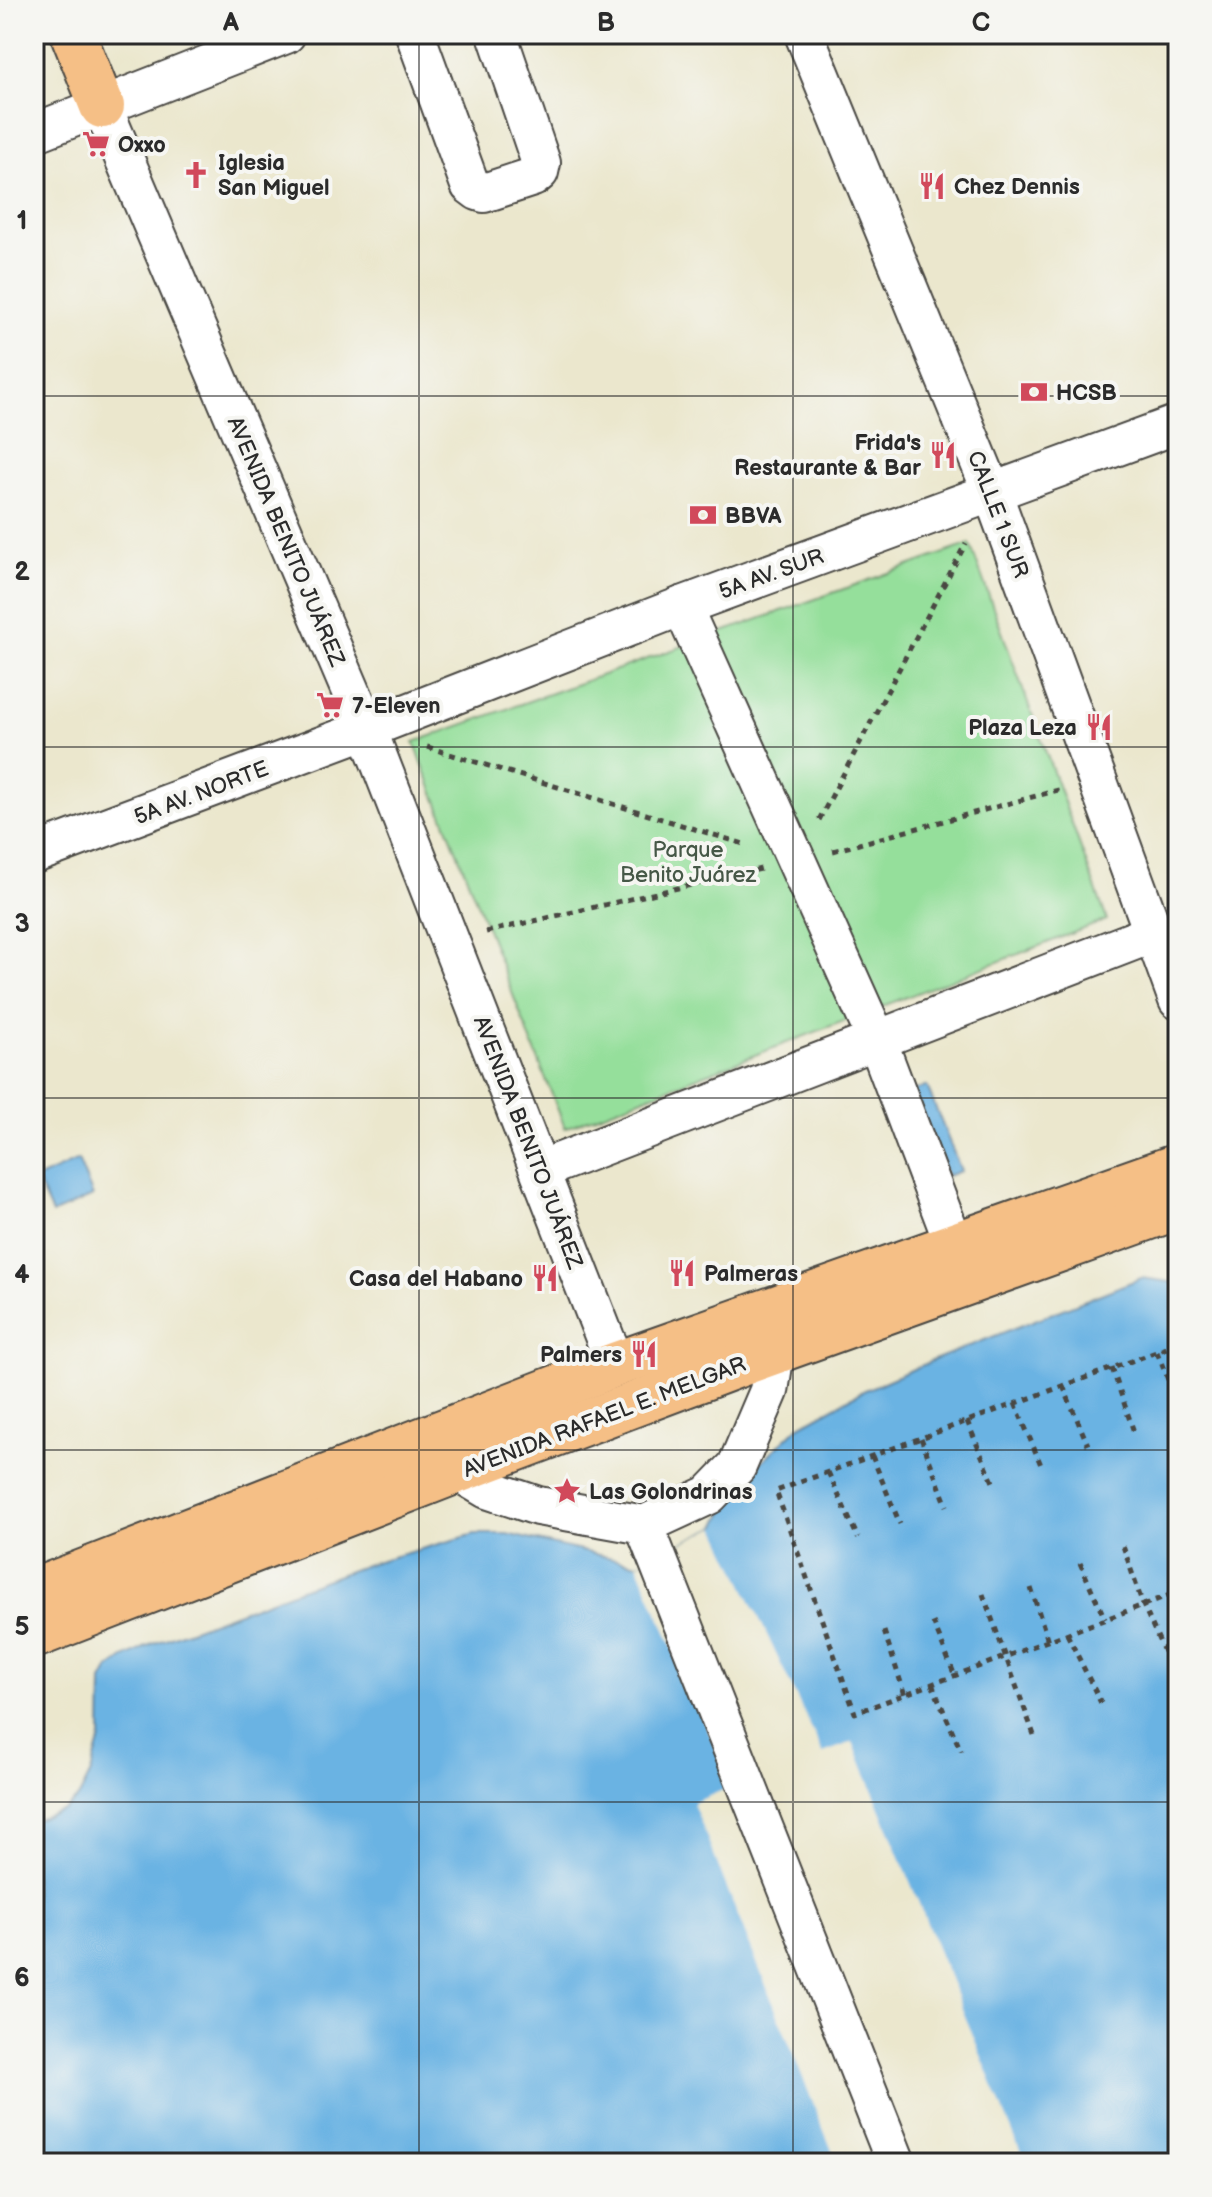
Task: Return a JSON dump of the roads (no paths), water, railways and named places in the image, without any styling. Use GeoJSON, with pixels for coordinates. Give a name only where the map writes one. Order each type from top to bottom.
{"type":"FeatureCollection","features":[{"type":"Feature","properties":{"kind":"main road","name":"AVENIDA BENITO JUÁREZ"},"geometry":{"type":"LineString","coordinates":[[73,34],[102,106]]}},
{"type":"Feature","properties":{"kind":"main road","name":"AVENIDA RAFAEL E. MELGAR"},"geometry":{"type":"LineString","coordinates":[[34,1591],[602,1370],[1178,1166]]}},
{"type":"Feature","properties":{"kind":"main road","name":"AVENIDA RAFAEL E. MELGAR"},"geometry":{"type":"LineString","coordinates":[[34,1636],[605,1415],[1178,1207]]}},
{"type":"Feature","properties":{"kind":"main road"},"geometry":{"type":"LineString","coordinates":[[602,1370],[605,1415]]}},
{"type":"Feature","properties":{"kind":"street"},"geometry":{"type":"LineString","coordinates":[[34,133],[286,34]]}},
{"type":"Feature","properties":{"kind":"street"},"geometry":{"type":"LineString","coordinates":[[415,34],[470,185],[484,193],[533,177],[539,172],[541,163],[497,34]]}},
{"type":"Feature","properties":{"kind":"street","name":"CALLE 1 SUR"},"geometry":{"type":"LineString","coordinates":[[804,34],[992,492],[1178,1000]]}},
{"type":"Feature","properties":{"kind":"street","name":"AVENIDA BENITO JUÁREZ"},"geometry":{"type":"LineString","coordinates":[[102,106],[367,729],[605,1338],[602,1370]]}},
{"type":"Feature","properties":{"kind":"street","name":"5A AV. SUR"},"geometry":{"type":"LineString","coordinates":[[367,729],[682,606],[1178,424]]}},
{"type":"Feature","properties":{"kind":"street"},"geometry":{"type":"LineString","coordinates":[[682,606],[877,1040],[954,1244]]}},
{"type":"Feature","properties":{"kind":"street","name":"5A AV. NORTE"},"geometry":{"type":"LineString","coordinates":[[34,854],[367,729]]}},
{"type":"Feature","properties":{"kind":"street"},"geometry":{"type":"LineString","coordinates":[[540,1170],[1154,933]]}},
{"type":"Feature","properties":{"kind":"street"},"geometry":{"type":"LineString","coordinates":[[457,1471],[487,1489],[538,1506],[644,1525],[709,1495],[737,1466],[769,1391],[775,1352]]}},
{"type":"Feature","properties":{"kind":"street"},"geometry":{"type":"LineString","coordinates":[[644,1525],[896,2163]]}},
{"type":"Feature","properties":{"kind":"water"},"geometry":{"type":"Polygon","coordinates":[[[927,1086],[961,1171],[947,1176],[913,1091],[927,1086]]]}},
{"type":"Feature","properties":{"kind":"water"},"geometry":{"type":"Polygon","coordinates":[[[78,1160],[93,1196],[52,1214],[36,1179],[78,1160]]]}},
{"type":"Feature","properties":{"kind":"water"},"geometry":{"type":"Polygon","coordinates":[[[1141,1278],[1171,1282],[1178,1288],[1178,2163],[34,2163],[34,1820],[64,1810],[79,1797],[91,1773],[101,1738],[102,1681],[108,1670],[152,1644],[371,1563],[475,1534],[507,1534],[638,1564],[716,1527],[733,1493],[799,1426],[863,1391],[934,1360],[1141,1278]]]}},
{"type":"Feature","properties":{"kind":"place","name":"Oxxo"},"geometry":{"type":"Point","coordinates":[96,144]}},
{"type":"Feature","properties":{"kind":"place","name":"Iglesia San Miguel"},"geometry":{"type":"Point","coordinates":[196,175]}},
{"type":"Feature","properties":{"kind":"place","name":"Chez Dennis"},"geometry":{"type":"Point","coordinates":[932,186]}},
{"type":"Feature","properties":{"kind":"place","name":"HCSB"},"geometry":{"type":"Point","coordinates":[1034,392]}},
{"type":"Feature","properties":{"kind":"place","name":"Frida's Restaurante & Bar"},"geometry":{"type":"Point","coordinates":[943,455]}},
{"type":"Feature","properties":{"kind":"place","name":"BBVA"},"geometry":{"type":"Point","coordinates":[703,515]}},
{"type":"Feature","properties":{"kind":"place","name":"7-Eleven"},"geometry":{"type":"Point","coordinates":[330,705]}},
{"type":"Feature","properties":{"kind":"place","name":"Plaza Leza"},"geometry":{"type":"Point","coordinates":[1099,727]}},
{"type":"Feature","properties":{"kind":"place","name":"Palmeras"},"geometry":{"type":"Point","coordinates":[682,1273]}},
{"type":"Feature","properties":{"kind":"place","name":"Casa del Habano"},"geometry":{"type":"Point","coordinates":[545,1278]}},
{"type":"Feature","properties":{"kind":"place","name":"Palmers"},"geometry":{"type":"Point","coordinates":[644,1354]}},
{"type":"Feature","properties":{"kind":"place","name":"Las Golondrinas"},"geometry":{"type":"Point","coordinates":[567,1491]}},
{"type":"Feature","properties":{"kind":"park label","name":"Parque Benito Juárez"},"geometry":{"type":"Point","coordinates":[688,862]}}]}
